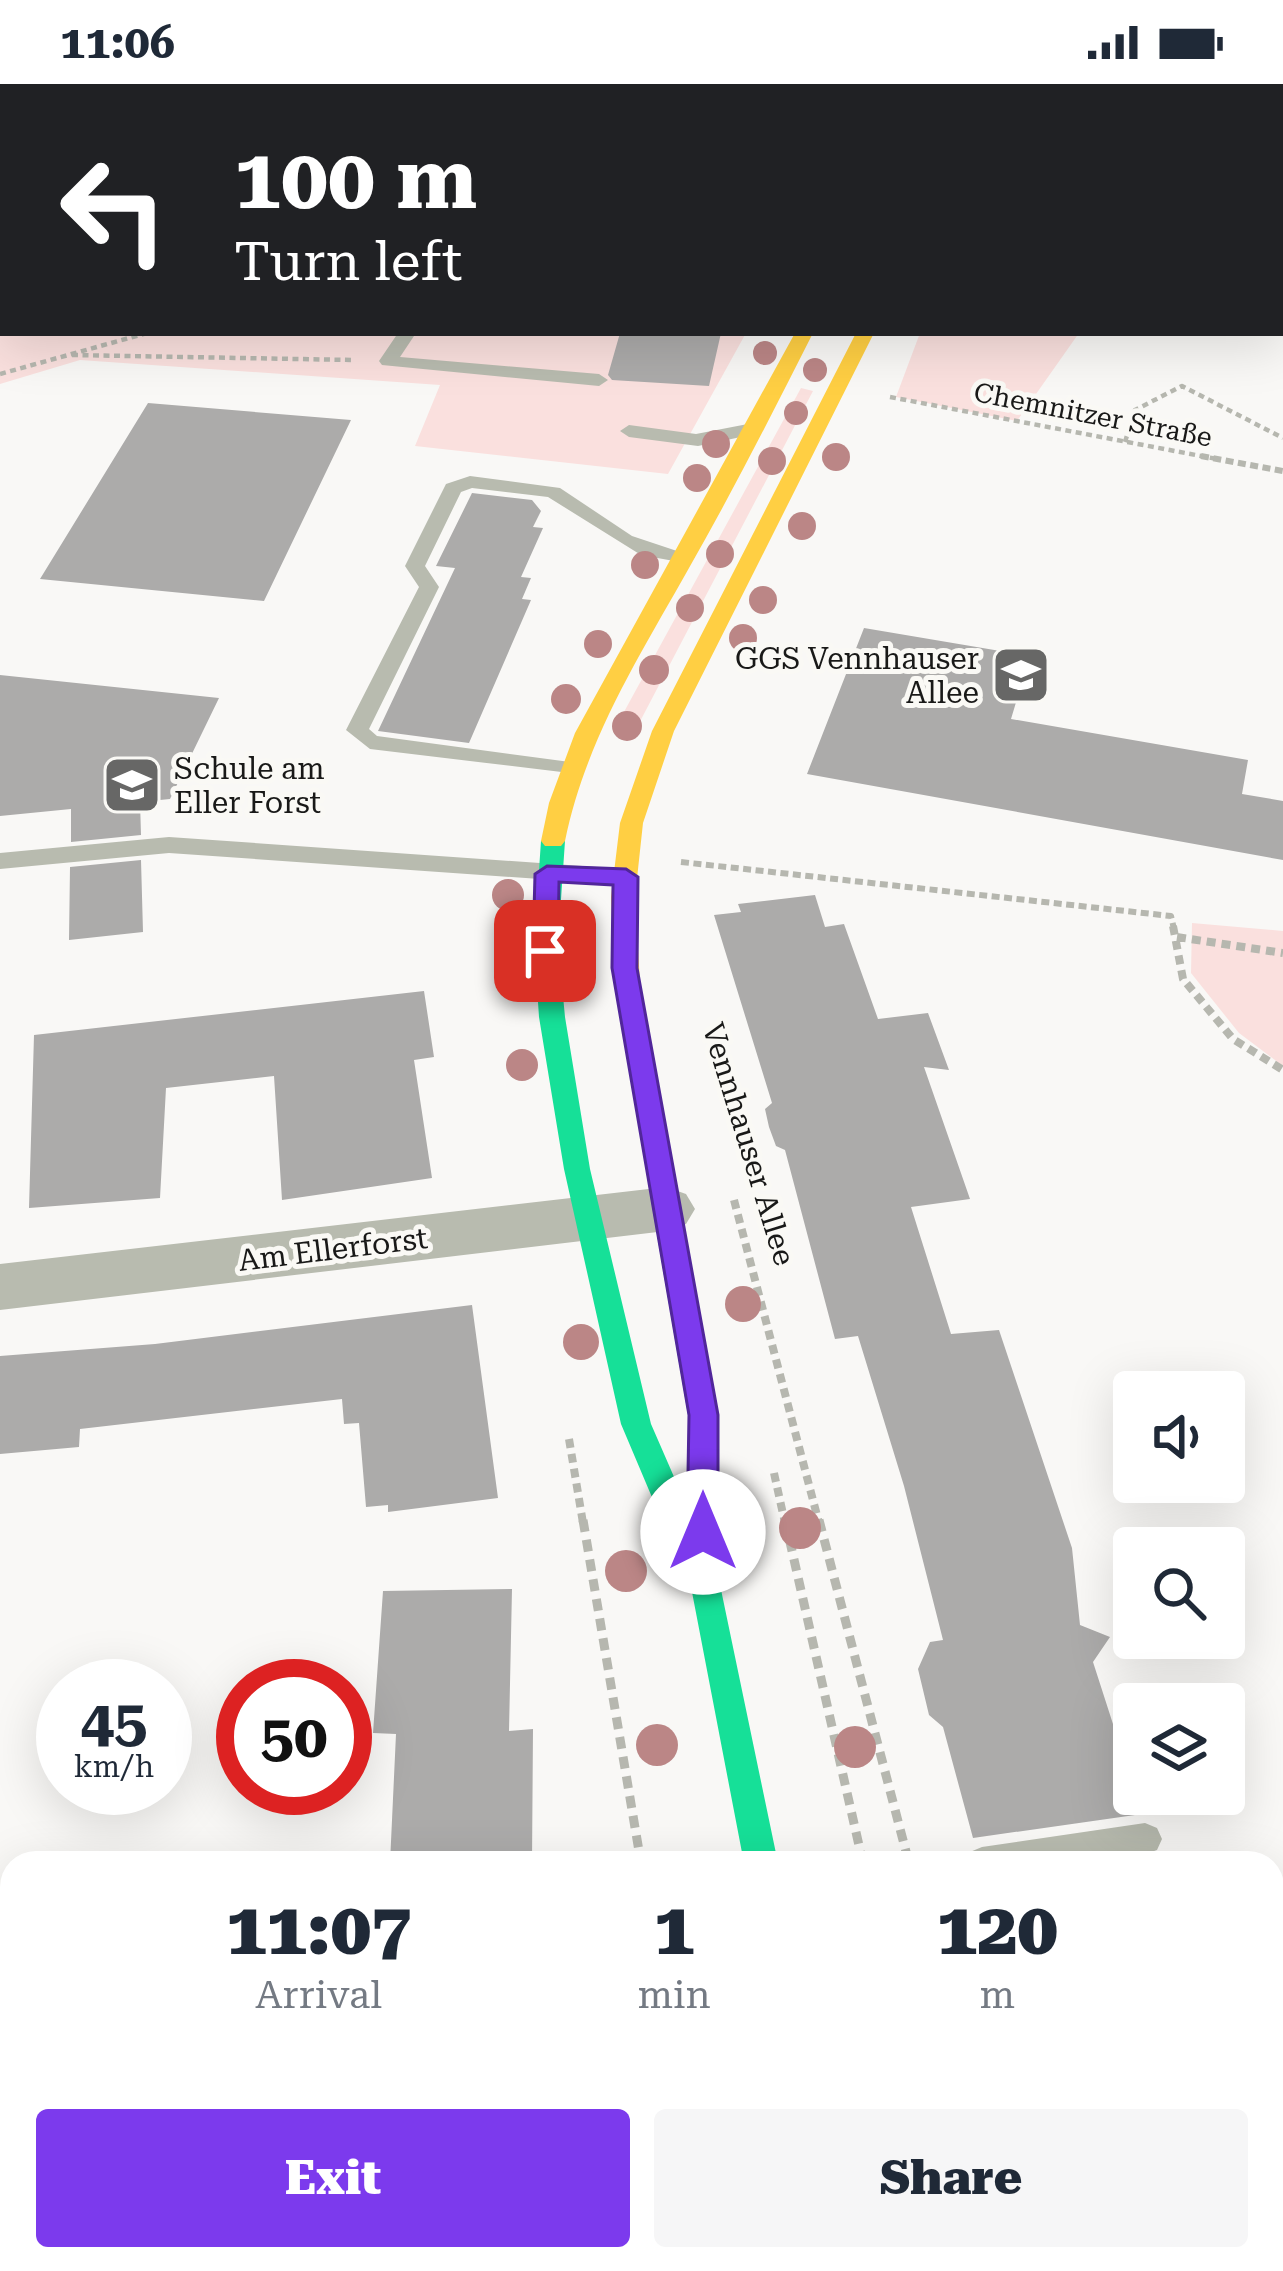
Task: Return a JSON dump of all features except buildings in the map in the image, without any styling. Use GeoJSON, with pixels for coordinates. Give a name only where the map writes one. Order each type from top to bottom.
{"type":"FeatureCollection","features":[{"type":"Feature","properties":{"kind":"main road"},"geometry":{"type":"LineString","coordinates":[[759,1851],[703,1580],[636,1424],[590,1220],[545,951],[547,874],[570,769],[588,724],[685,557],[802,336]]}},
{"type":"Feature","properties":{"kind":"main road"},"geometry":{"type":"LineString","coordinates":[[703,1580],[704,1415],[625,968],[626,877],[640,792],[663,731],[863,336]]}},
{"type":"Feature","properties":{"kind":"street","name":"Am Ellerforst"},"geometry":{"type":"LineString","coordinates":[[0,1287],[666,1209]]}},
{"type":"Feature","properties":{"kind":"lane"},"geometry":{"type":"LineString","coordinates":[[405,336],[388,361],[599,380]]}},
{"type":"Feature","properties":{"kind":"lane"},"geometry":{"type":"LineString","coordinates":[[629,431],[698,440],[753,429]]}},
{"type":"Feature","properties":{"kind":"lane"},"geometry":{"type":"LineString","coordinates":[[698,440],[704,453],[733,469]]}},
{"type":"Feature","properties":{"kind":"lane"},"geometry":{"type":"LineString","coordinates":[[570,769],[370,742],[357,730],[428,587],[415,566],[453,488],[470,482],[553,492],[625,540],[648,551],[685,557]]}},
{"type":"Feature","properties":{"kind":"lane"},"geometry":{"type":"LineString","coordinates":[[0,861],[169,845],[626,877]]}},
{"type":"Feature","properties":{"kind":"lane"},"geometry":{"type":"LineString","coordinates":[[1064,1851],[1145,1839]]}},
{"type":"Feature","properties":{"kind":"path"},"geometry":{"type":"LineString","coordinates":[[0,374],[137,336]]}},
{"type":"Feature","properties":{"kind":"path"},"geometry":{"type":"LineString","coordinates":[[72,355],[388,361]]}},
{"type":"Feature","properties":{"kind":"path"},"geometry":{"type":"LineString","coordinates":[[1125,442],[1135,410],[1181,386],[1283,438]]}},
{"type":"Feature","properties":{"kind":"path","name":"Chemnitzer Straße"},"geometry":{"type":"LineString","coordinates":[[896,399],[1283,472]]}},
{"type":"Feature","properties":{"kind":"path"},"geometry":{"type":"LineString","coordinates":[[667,861],[1172,916],[1183,979],[1234,1039],[1283,1070]]}},
{"type":"Feature","properties":{"kind":"path"},"geometry":{"type":"LineString","coordinates":[[1177,937],[1283,952]]}},
{"type":"Feature","properties":{"kind":"path","name":"Vennhauser Allee"},"geometry":{"type":"LineString","coordinates":[[728,1179],[906,1851]]}},
{"type":"Feature","properties":{"kind":"path"},"geometry":{"type":"LineString","coordinates":[[568,1434],[639,1851]]}},
{"type":"Feature","properties":{"kind":"shaded area"},"geometry":{"type":"Polygon","coordinates":[[[0,336],[744,336],[668,474],[415,446],[440,385],[80,360],[0,384],[0,336]]]}},
{"type":"Feature","properties":{"kind":"shaded area"},"geometry":{"type":"Polygon","coordinates":[[[919,336],[1077,336],[1017,421],[896,397],[919,336]]]}},
{"type":"Feature","properties":{"kind":"shaded area"},"geometry":{"type":"Polygon","coordinates":[[[801,388],[813,391],[635,731],[629,736],[613,732],[801,388]]]}},
{"type":"Feature","properties":{"kind":"shaded area"},"geometry":{"type":"Polygon","coordinates":[[[1192,923],[1283,931],[1283,1066],[1239,1033],[1191,973],[1192,923]]]}},
{"type":"Feature","properties":{"kind":"traffic: fast"},"geometry":{"type":"LineString","coordinates":[[553,841],[546,943],[552,1017],[577,1169],[636,1424],[692,1554]]}},
{"type":"Feature","properties":{"kind":"traffic: fast"},"geometry":{"type":"LineString","coordinates":[[664,1194],[703,1415],[703,1580],[759,1851]]}},
{"type":"Feature","properties":{"kind":"traffic: slow"},"geometry":{"type":"LineString","coordinates":[[553,841],[586,733],[802,336]]}},
{"type":"Feature","properties":{"kind":"traffic: slow"},"geometry":{"type":"LineString","coordinates":[[664,1194],[640,1068],[624,940],[623,897],[632,823],[663,731],[863,336]]}},
{"type":"Feature","properties":{"kind":"place","name":"GGS Vennhauser Allee"},"geometry":{"type":"Point","coordinates":[1021,675]}},
{"type":"Feature","properties":{"kind":"place","name":"Schule am Eller Forst"},"geometry":{"type":"Point","coordinates":[132,785]}},
{"type":"Feature","properties":{"kind":"route"},"geometry":{"type":"LineString","coordinates":[[545,951],[547,874],[626,877],[625,968],[704,1415],[703,1532]]}}]}
